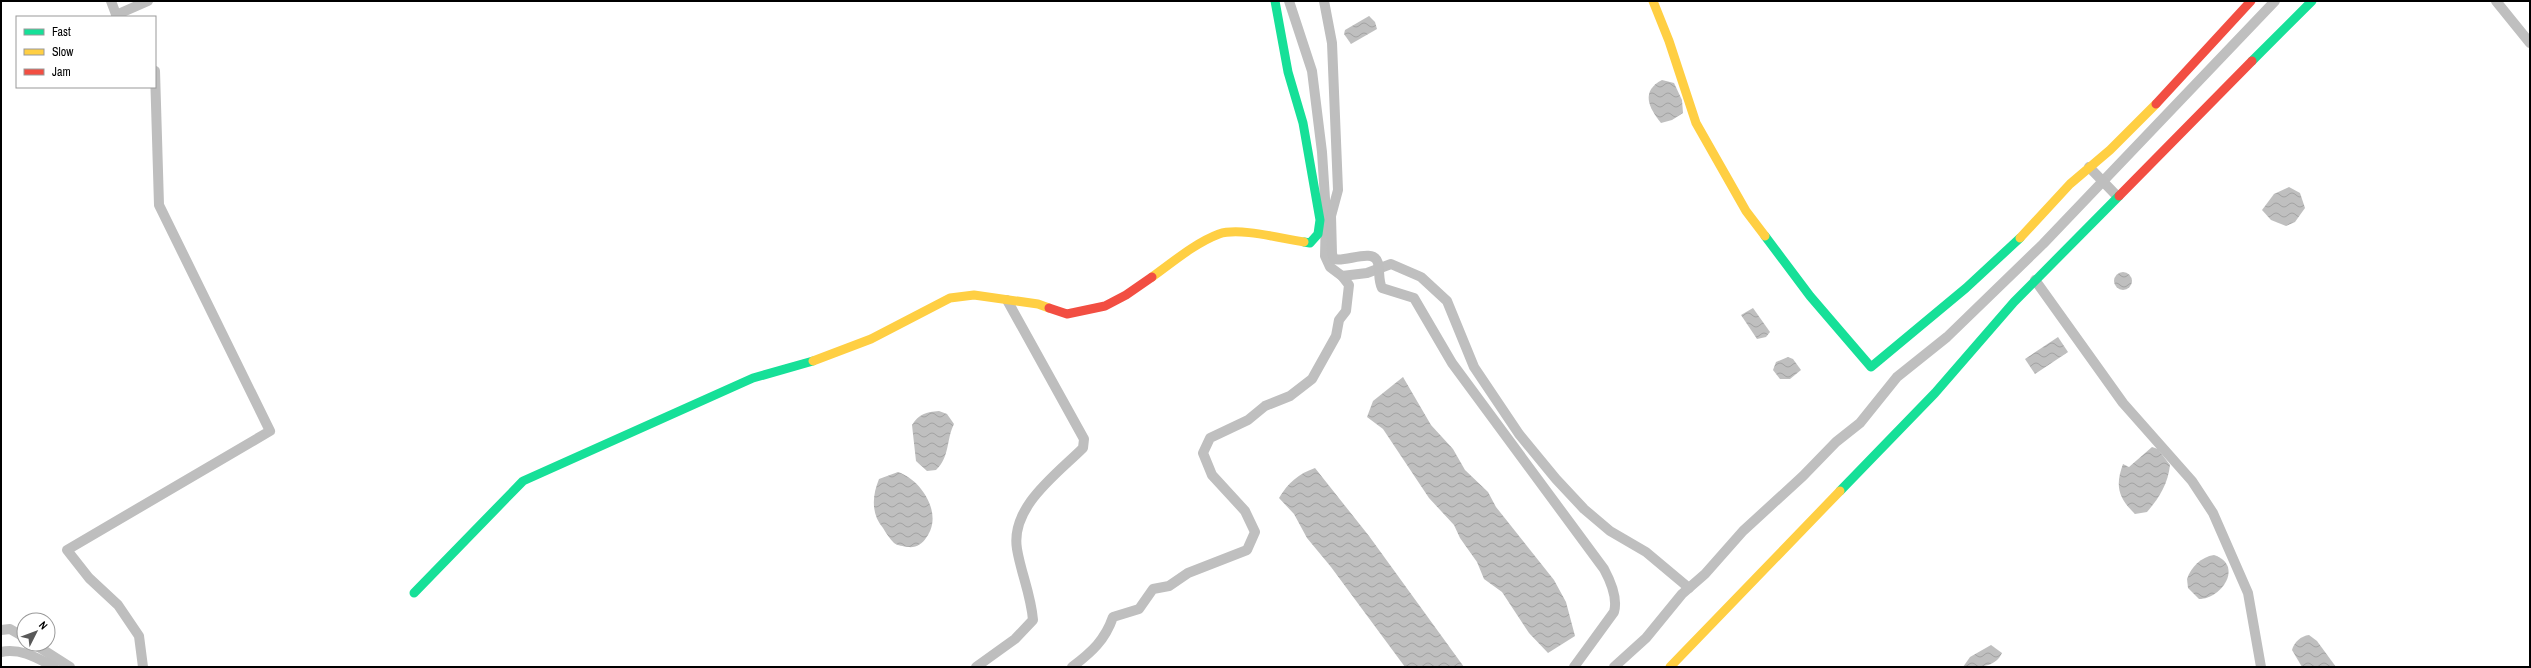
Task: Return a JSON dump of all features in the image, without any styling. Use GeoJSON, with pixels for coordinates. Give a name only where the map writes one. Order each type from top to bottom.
{"type":"FeatureCollection","features":[{"type":"Feature","properties":{"kind":"street"},"geometry":{"type":"LineString","coordinates":[[111,1],[117,16],[148,1]]}},
{"type":"Feature","properties":{"kind":"street"},"geometry":{"type":"LineString","coordinates":[[414,593],[523,481],[753,378],[806,363],[871,339],[950,298],[974,295],[1038,304],[1067,314],[1105,306],[1126,295],[1187,252],[1220,234],[1244,233],[1310,243],[1316,238],[1320,220],[1313,172],[1304,123],[1288,72],[1283,36],[1274,1]]}},
{"type":"Feature","properties":{"kind":"street"},"geometry":{"type":"LineString","coordinates":[[1324,1],[1332,43],[1338,190],[1331,216],[1332,254],[1334,259],[1340,261],[1365,255],[1373,257],[1378,261],[1382,288],[1414,298],[1452,363],[1604,569],[1611,584],[1616,605],[1614,612],[1574,667]]}},
{"type":"Feature","properties":{"kind":"street"},"geometry":{"type":"LineString","coordinates":[[1653,1],[1669,41],[1696,123],[1746,211],[1810,296],[1871,367],[1966,288],[2016,242],[2070,184],[2147,114],[2251,1]]}},
{"type":"Feature","properties":{"kind":"street"},"geometry":{"type":"LineString","coordinates":[[1670,667],[1935,393],[2035,280],[2312,1]]}},
{"type":"Feature","properties":{"kind":"street"},"geometry":{"type":"LineString","coordinates":[[143,667],[139,636],[118,605],[89,578],[67,550],[270,431],[159,205],[156,88]]}},
{"type":"Feature","properties":{"kind":"street"},"geometry":{"type":"LineString","coordinates":[[2089,167],[2117,196]]}},
{"type":"Feature","properties":{"kind":"street"},"geometry":{"type":"LineString","coordinates":[[2035,280],[2123,403],[2192,481],[2213,513],[2248,593],[2261,667]]}},
{"type":"Feature","properties":{"kind":"street"},"geometry":{"type":"LineString","coordinates":[[976,667],[1015,639],[1033,620],[1032,603],[1017,550],[1015,536],[1018,526],[1034,499],[1083,448],[1084,439],[1007,300]]}},
{"type":"Feature","properties":{"kind":"street"},"geometry":{"type":"LineString","coordinates":[[1,652],[11,650],[32,655],[54,667]]}},
{"type":"Feature","properties":{"kind":"water"},"geometry":{"type":"Polygon","coordinates":[[[1369,16],[1375,22],[1377,29],[1351,44],[1344,34],[1345,30],[1369,16]]]}},
{"type":"Feature","properties":{"kind":"water"},"geometry":{"type":"Polygon","coordinates":[[[1662,80],[1674,83],[1682,100],[1683,113],[1672,120],[1661,123],[1650,105],[1649,94],[1655,84],[1662,80]]]}},
{"type":"Feature","properties":{"kind":"water"},"geometry":{"type":"Polygon","coordinates":[[[2289,187],[2300,193],[2305,208],[2295,222],[2286,226],[2271,220],[2262,210],[2274,194],[2289,187]]]}},
{"type":"Feature","properties":{"kind":"water"},"geometry":{"type":"Polygon","coordinates":[[[2123,272],[2129,275],[2132,281],[2129,287],[2123,290],[2117,287],[2114,281],[2117,275],[2123,272]]]}},
{"type":"Feature","properties":{"kind":"water"},"geometry":{"type":"Polygon","coordinates":[[[1753,308],[1770,332],[1766,337],[1757,339],[1741,315],[1753,308]]]}},
{"type":"Feature","properties":{"kind":"water"},"geometry":{"type":"Polygon","coordinates":[[[2058,337],[2068,352],[2035,374],[2025,359],[2058,337]]]}},
{"type":"Feature","properties":{"kind":"water"},"geometry":{"type":"Polygon","coordinates":[[[1788,357],[1793,359],[1801,370],[1790,379],[1780,379],[1773,370],[1776,362],[1788,357]]]}},
{"type":"Feature","properties":{"kind":"water"},"geometry":{"type":"Polygon","coordinates":[[[1403,377],[1431,425],[1453,449],[1465,470],[1488,492],[1496,507],[1554,580],[1566,602],[1575,636],[1548,653],[1529,633],[1502,592],[1484,579],[1477,562],[1460,538],[1454,525],[1429,498],[1383,429],[1367,417],[1373,401],[1403,377]]]}},
{"type":"Feature","properties":{"kind":"water"},"geometry":{"type":"Polygon","coordinates":[[[939,411],[947,414],[954,424],[944,460],[936,470],[927,471],[916,461],[912,425],[917,418],[923,414],[939,411]]]}},
{"type":"Feature","properties":{"kind":"water"},"geometry":{"type":"Polygon","coordinates":[[[2152,447],[2158,449],[2170,465],[2169,472],[2159,496],[2147,512],[2135,514],[2122,497],[2119,479],[2123,464],[2129,467],[2152,447]]]}},
{"type":"Feature","properties":{"kind":"water"},"geometry":{"type":"Polygon","coordinates":[[[1315,468],[1369,536],[1464,667],[1405,667],[1331,567],[1307,538],[1294,514],[1279,498],[1294,480],[1303,473],[1315,468]]]}},
{"type":"Feature","properties":{"kind":"water"},"geometry":{"type":"Polygon","coordinates":[[[898,472],[915,482],[928,499],[931,509],[933,519],[931,529],[923,542],[914,547],[901,546],[894,543],[876,517],[874,498],[879,479],[898,472]]]}},
{"type":"Feature","properties":{"kind":"water"},"geometry":{"type":"Polygon","coordinates":[[[2214,555],[2223,560],[2228,566],[2229,573],[2222,588],[2207,598],[2199,599],[2188,588],[2187,579],[2191,570],[2197,563],[2209,556],[2214,555]]]}},
{"type":"Feature","properties":{"kind":"water"},"geometry":{"type":"Polygon","coordinates":[[[2309,635],[2317,641],[2336,667],[2302,667],[2292,650],[2294,644],[2298,640],[2309,635]]]}},
{"type":"Feature","properties":{"kind":"water"},"geometry":{"type":"Polygon","coordinates":[[[1991,645],[2002,653],[1995,662],[1986,666],[1963,667],[1970,657],[1991,645]]]}},
{"type":"Feature","properties":{"kind":"waterway"},"geometry":{"type":"LineString","coordinates":[[1072,667],[1086,656],[1102,639],[1113,617],[1139,609],[1153,589],[1169,586],[1188,573],[1247,550],[1255,532],[1245,511],[1212,475],[1203,453],[1210,438],[1248,420],[1265,406],[1290,396],[1312,379],[1336,336],[1339,320],[1346,311],[1349,285],[1342,276],[1330,267],[1325,256],[1326,214],[1322,152],[1312,71],[1289,1]]}},
{"type":"Feature","properties":{"kind":"waterway"},"geometry":{"type":"LineString","coordinates":[[1614,667],[1646,638],[1682,594],[1705,574],[1743,531],[1803,476],[1836,442],[1860,423],[1897,377],[1947,337],[2043,244],[2275,1]]}},
{"type":"Feature","properties":{"kind":"waterway"},"geometry":{"type":"LineString","coordinates":[[2496,1],[2530,43]]}},
{"type":"Feature","properties":{"kind":"waterway"},"geometry":{"type":"LineString","coordinates":[[1342,276],[1367,273],[1391,264],[1421,277],[1447,301],[1474,367],[1519,434],[1556,479],[1584,509],[1610,531],[1646,552],[1689,588]]}},
{"type":"Feature","properties":{"kind":"waterway"},"geometry":{"type":"LineString","coordinates":[[1,630],[10,629],[16,632]]}},
{"type":"Feature","properties":{"kind":"waterway"},"geometry":{"type":"LineString","coordinates":[[47,652],[70,667]]}},
{"type":"Feature","properties":{"kind":"traffic: fast"},"geometry":{"type":"LineString","coordinates":[[1275,1],[1288,72],[1303,123],[1320,220],[1318,234],[1310,243],[1304,242]]}},
{"type":"Feature","properties":{"kind":"traffic: fast"},"geometry":{"type":"LineString","coordinates":[[2252,61],[2312,1]]}},
{"type":"Feature","properties":{"kind":"traffic: fast"},"geometry":{"type":"LineString","coordinates":[[1840,491],[1935,393],[2014,302],[2119,196]]}},
{"type":"Feature","properties":{"kind":"traffic: fast"},"geometry":{"type":"LineString","coordinates":[[1765,236],[1810,296],[1871,367],[1966,288],[2020,238]]}},
{"type":"Feature","properties":{"kind":"traffic: fast"},"geometry":{"type":"LineString","coordinates":[[414,593],[523,481],[753,378],[813,361]]}},
{"type":"Feature","properties":{"kind":"traffic: slow"},"geometry":{"type":"LineString","coordinates":[[1653,1],[1669,41],[1696,123],[1746,211],[1765,236]]}},
{"type":"Feature","properties":{"kind":"traffic: slow"},"geometry":{"type":"LineString","coordinates":[[2020,238],[2070,184],[2110,150],[2156,104]]}},
{"type":"Feature","properties":{"kind":"traffic: slow"},"geometry":{"type":"LineString","coordinates":[[1152,277],[1201,242],[1219,234],[1228,232],[1261,234],[1304,242]]}},
{"type":"Feature","properties":{"kind":"traffic: slow"},"geometry":{"type":"LineString","coordinates":[[813,361],[871,339],[950,298],[974,295],[1038,304],[1049,308]]}},
{"type":"Feature","properties":{"kind":"traffic: slow"},"geometry":{"type":"LineString","coordinates":[[1670,667],[1840,491]]}},
{"type":"Feature","properties":{"kind":"traffic: jam"},"geometry":{"type":"LineString","coordinates":[[2156,104],[2251,1]]}},
{"type":"Feature","properties":{"kind":"traffic: jam"},"geometry":{"type":"LineString","coordinates":[[2119,196],[2252,61]]}},
{"type":"Feature","properties":{"kind":"traffic: jam"},"geometry":{"type":"LineString","coordinates":[[1049,308],[1067,314],[1105,306],[1126,295],[1152,277]]}}]}
